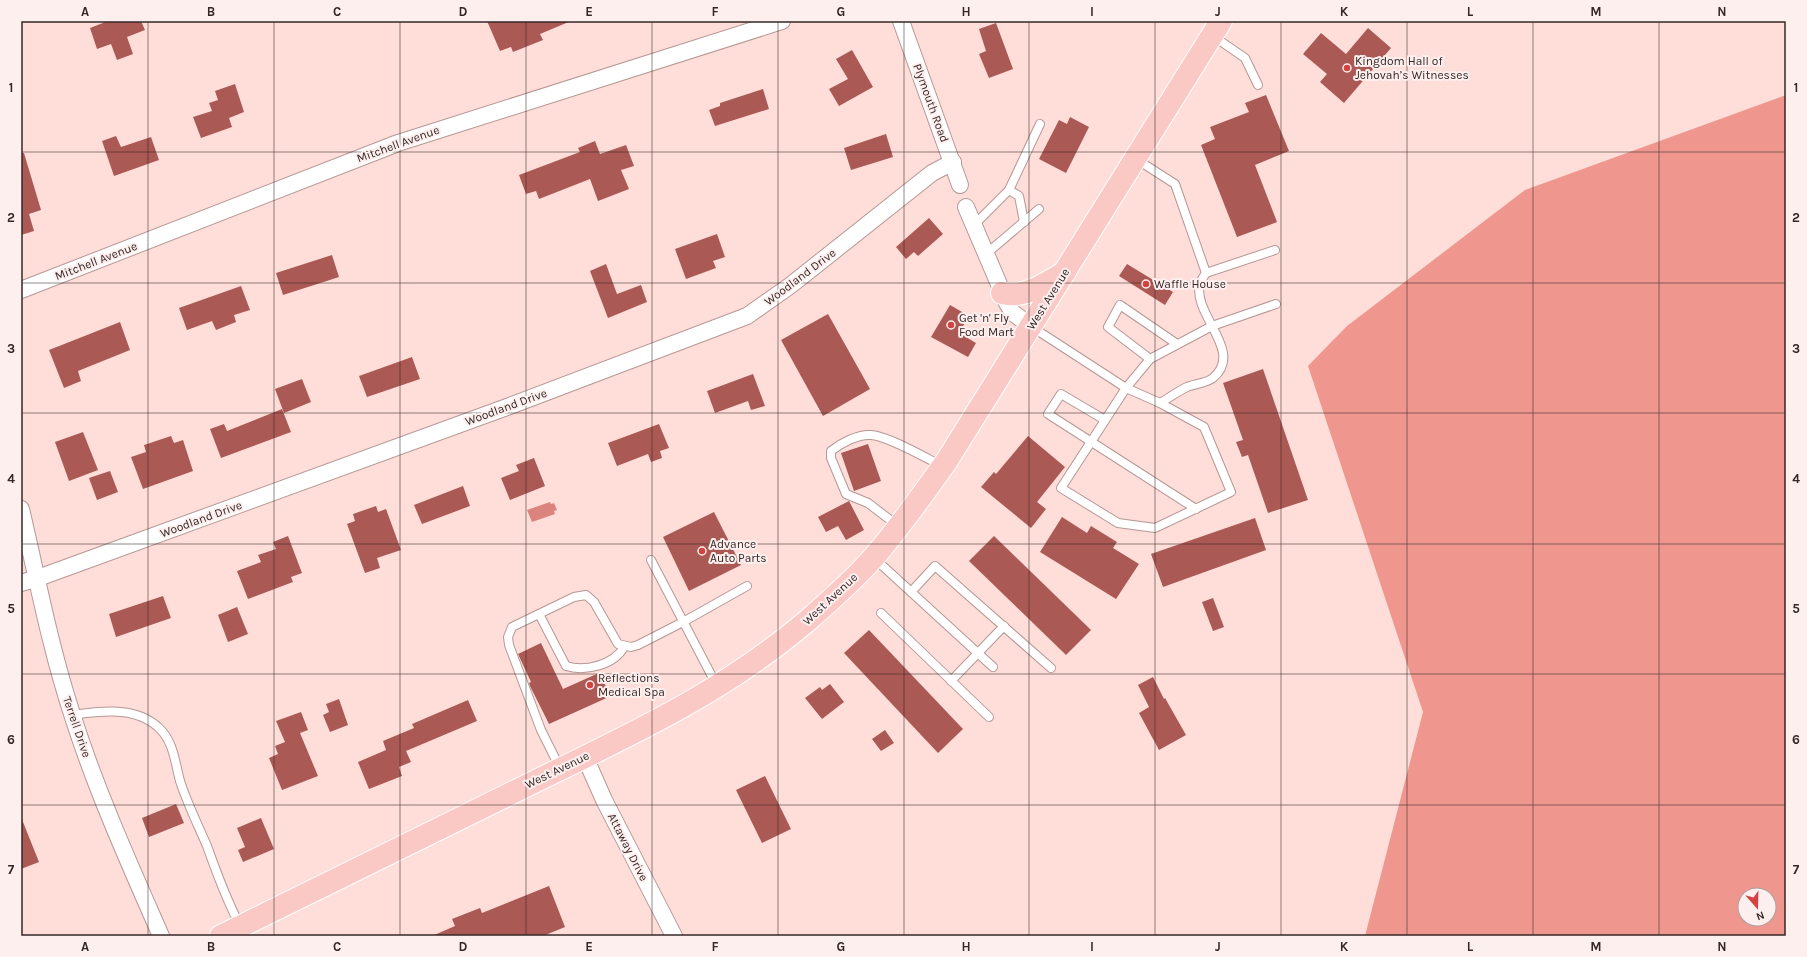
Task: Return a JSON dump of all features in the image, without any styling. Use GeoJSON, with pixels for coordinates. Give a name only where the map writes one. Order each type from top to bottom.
{"type":"FeatureCollection","features":[{"type":"Feature","properties":{"kind":"main road","name":"West Avenue"},"geometry":{"type":"LineString","coordinates":[[220,936],[561,769],[694,701],[764,654],[807,621],[873,558],[943,466],[1032,327],[1216,28]]}},
{"type":"Feature","properties":{"kind":"main road"},"geometry":{"type":"LineString","coordinates":[[1002,293],[1011,294],[1026,292],[1066,271]]}},
{"type":"Feature","properties":{"kind":"street","name":"Mitchell Avenue"},"geometry":{"type":"LineString","coordinates":[[21,290],[398,143],[782,21]]}},
{"type":"Feature","properties":{"kind":"street","name":"Plymouth Road"},"geometry":{"type":"LineString","coordinates":[[901,21],[960,185]]}},
{"type":"Feature","properties":{"kind":"street","name":"Woodland Drive"},"geometry":{"type":"LineString","coordinates":[[21,583],[493,412],[747,316],[791,285],[932,173],[953,162]]}},
{"type":"Feature","properties":{"kind":"street"},"geometry":{"type":"LineString","coordinates":[[966,207],[1002,293],[1013,313],[1032,327]]}},
{"type":"Feature","properties":{"kind":"street","name":"Terrell Drive"},"geometry":{"type":"LineString","coordinates":[[21,509],[60,675],[72,715],[97,784],[161,936]]}},
{"type":"Feature","properties":{"kind":"street","name":"Attaway Drive"},"geometry":{"type":"LineString","coordinates":[[585,757],[604,800],[674,936]]}},
{"type":"Feature","properties":{"kind":"lane"},"geometry":{"type":"LineString","coordinates":[[1216,28],[1246,58],[1258,85]]}},
{"type":"Feature","properties":{"kind":"lane"},"geometry":{"type":"LineString","coordinates":[[974,226],[1009,190],[1040,124]]}},
{"type":"Feature","properties":{"kind":"lane"},"geometry":{"type":"LineString","coordinates":[[1135,159],[1175,184],[1206,273]]}},
{"type":"Feature","properties":{"kind":"lane"},"geometry":{"type":"LineString","coordinates":[[1009,190],[1019,196],[1024,222]]}},
{"type":"Feature","properties":{"kind":"lane"},"geometry":{"type":"LineString","coordinates":[[986,254],[1039,209]]}},
{"type":"Feature","properties":{"kind":"lane"},"geometry":{"type":"LineString","coordinates":[[1160,403],[1186,387],[1213,378],[1223,364],[1224,351],[1201,303],[1200,284],[1206,273],[1275,250]]}},
{"type":"Feature","properties":{"kind":"lane"},"geometry":{"type":"LineString","coordinates":[[1150,359],[1108,327],[1120,304],[1177,344]]}},
{"type":"Feature","properties":{"kind":"lane"},"geometry":{"type":"LineString","coordinates":[[1032,327],[1126,388],[1160,403],[1204,427],[1231,492],[1156,528],[1137,527],[1118,522],[1061,488],[1126,388],[1150,359],[1212,326],[1276,304]]}},
{"type":"Feature","properties":{"kind":"lane"},"geometry":{"type":"LineString","coordinates":[[1105,420],[1061,394],[1048,414],[1196,509]]}},
{"type":"Feature","properties":{"kind":"lane"},"geometry":{"type":"LineString","coordinates":[[898,526],[868,503],[846,494],[831,458],[831,451],[838,445],[863,436],[871,435],[912,450],[943,466]]}},
{"type":"Feature","properties":{"kind":"lane"},"geometry":{"type":"LineString","coordinates":[[873,558],[993,667]]}},
{"type":"Feature","properties":{"kind":"lane"},"geometry":{"type":"LineString","coordinates":[[651,560],[717,687]]}},
{"type":"Feature","properties":{"kind":"lane"},"geometry":{"type":"LineString","coordinates":[[911,592],[935,566],[1051,668]]}},
{"type":"Feature","properties":{"kind":"lane"},"geometry":{"type":"LineString","coordinates":[[561,769],[548,746],[509,645],[508,637],[512,627],[574,597],[586,595],[594,602],[618,644],[624,647],[638,645],[747,586]]}},
{"type":"Feature","properties":{"kind":"lane"},"geometry":{"type":"LineString","coordinates":[[881,613],[989,717]]}},
{"type":"Feature","properties":{"kind":"lane"},"geometry":{"type":"LineString","coordinates":[[540,614],[566,666],[582,668],[610,661],[616,658],[624,647]]}},
{"type":"Feature","properties":{"kind":"lane"},"geometry":{"type":"LineString","coordinates":[[951,681],[1004,626]]}},
{"type":"Feature","properties":{"kind":"lane"},"geometry":{"type":"LineString","coordinates":[[72,715],[92,712],[127,712],[149,721],[159,728],[165,735],[174,753],[180,782],[220,883],[240,926]]}},
{"type":"Feature","properties":{"kind":"shaded area"},"geometry":{"type":"Polygon","coordinates":[[[1786,95],[1786,936],[1365,936],[1423,712],[1308,366],[1347,326],[1525,190],[1786,95]]]}},
{"type":"Feature","properties":{"kind":"shaded area"},"geometry":{"type":"Polygon","coordinates":[[[550,502],[551,504],[554,503],[557,510],[554,511],[555,514],[532,522],[527,510],[550,502]]]}},
{"type":"Feature","properties":{"kind":"building"},"geometry":{"type":"Polygon","coordinates":[[[108,21],[141,21],[145,30],[127,37],[133,54],[117,60],[111,44],[97,49],[90,28],[108,21]]]}},
{"type":"Feature","properties":{"kind":"building"},"geometry":{"type":"Polygon","coordinates":[[[487,21],[571,21],[540,34],[543,40],[513,52],[511,47],[500,51],[487,21]]]}},
{"type":"Feature","properties":{"kind":"building"},"geometry":{"type":"Polygon","coordinates":[[[996,23],[1013,69],[989,78],[979,54],[986,51],[979,29],[996,23]]]}},
{"type":"Feature","properties":{"kind":"building","name":"Kingdom Hall of Jehovah’s Witnesses"},"geometry":{"type":"Polygon","coordinates":[[[1368,28],[1391,48],[1344,103],[1320,82],[1327,74],[1303,54],[1321,33],[1346,54],[1368,28]]]}},
{"type":"Feature","properties":{"kind":"building"},"geometry":{"type":"Polygon","coordinates":[[[852,50],[873,87],[839,106],[829,89],[848,79],[836,59],[852,50]]]}},
{"type":"Feature","properties":{"kind":"building"},"geometry":{"type":"Polygon","coordinates":[[[235,84],[244,112],[229,118],[232,127],[201,138],[193,117],[212,111],[209,103],[218,100],[215,91],[235,84]]]}},
{"type":"Feature","properties":{"kind":"building"},"geometry":{"type":"Polygon","coordinates":[[[763,89],[769,109],[715,126],[709,110],[720,106],[720,103],[763,89]]]}},
{"type":"Feature","properties":{"kind":"building"},"geometry":{"type":"Polygon","coordinates":[[[1266,95],[1289,151],[1255,165],[1277,222],[1237,237],[1201,145],[1215,139],[1210,127],[1249,112],[1245,103],[1266,95]]]}},
{"type":"Feature","properties":{"kind":"building"},"geometry":{"type":"Polygon","coordinates":[[[1070,117],[1089,127],[1066,173],[1039,159],[1059,120],[1067,124],[1070,117]]]}},
{"type":"Feature","properties":{"kind":"building"},"geometry":{"type":"Polygon","coordinates":[[[886,134],[893,157],[851,170],[844,148],[886,134]]]}},
{"type":"Feature","properties":{"kind":"building"},"geometry":{"type":"Polygon","coordinates":[[[116,136],[121,147],[151,137],[159,160],[114,176],[102,141],[116,136]]]}},
{"type":"Feature","properties":{"kind":"building"},"geometry":{"type":"Polygon","coordinates":[[[595,141],[600,154],[626,145],[634,166],[621,170],[629,189],[598,201],[590,179],[539,199],[536,191],[526,194],[519,175],[580,152],[578,148],[595,141]]]}},
{"type":"Feature","properties":{"kind":"building"},"geometry":{"type":"Polygon","coordinates":[[[21,153],[24,153],[41,210],[29,214],[34,231],[21,235],[21,153]]]}},
{"type":"Feature","properties":{"kind":"building"},"geometry":{"type":"Polygon","coordinates":[[[929,218],[943,234],[918,256],[914,252],[906,259],[896,247],[929,218]]]}},
{"type":"Feature","properties":{"kind":"building"},"geometry":{"type":"Polygon","coordinates":[[[717,234],[725,257],[713,261],[716,268],[686,279],[675,249],[717,234]]]}},
{"type":"Feature","properties":{"kind":"building"},"geometry":{"type":"Polygon","coordinates":[[[332,255],[339,277],[283,295],[276,273],[332,255]]]}},
{"type":"Feature","properties":{"kind":"building"},"geometry":{"type":"Polygon","coordinates":[[[606,264],[617,294],[641,285],[647,302],[608,318],[590,271],[606,264]]]}},
{"type":"Feature","properties":{"kind":"building","name":"Waffle House"},"geometry":{"type":"Polygon","coordinates":[[[1127,264],[1173,292],[1165,305],[1119,276],[1127,264]]]}},
{"type":"Feature","properties":{"kind":"building"},"geometry":{"type":"Polygon","coordinates":[[[241,286],[250,310],[234,315],[236,322],[216,330],[212,321],[187,330],[179,308],[241,286]]]}},
{"type":"Feature","properties":{"kind":"building","name":"Get 'n' Fly Food Mart"},"geometry":{"type":"Polygon","coordinates":[[[950,305],[969,316],[959,333],[976,343],[968,357],[931,337],[950,305]]]}},
{"type":"Feature","properties":{"kind":"building"},"geometry":{"type":"Polygon","coordinates":[[[828,314],[870,389],[823,416],[781,340],[828,314]]]}},
{"type":"Feature","properties":{"kind":"building"},"geometry":{"type":"Polygon","coordinates":[[[120,322],[130,350],[78,371],[81,381],[64,388],[49,350],[120,322]]]}},
{"type":"Feature","properties":{"kind":"building"},"geometry":{"type":"Polygon","coordinates":[[[412,357],[420,379],[367,397],[359,376],[412,357]]]}},
{"type":"Feature","properties":{"kind":"building"},"geometry":{"type":"Polygon","coordinates":[[[1263,369],[1308,500],[1268,513],[1248,455],[1242,457],[1236,442],[1243,440],[1223,383],[1263,369]]]}},
{"type":"Feature","properties":{"kind":"building"},"geometry":{"type":"Polygon","coordinates":[[[753,374],[765,406],[751,410],[748,401],[715,413],[707,391],[753,374]]]}},
{"type":"Feature","properties":{"kind":"building"},"geometry":{"type":"Polygon","coordinates":[[[302,379],[311,402],[284,413],[275,389],[302,379]]]}},
{"type":"Feature","properties":{"kind":"building"},"geometry":{"type":"Polygon","coordinates":[[[282,409],[291,432],[221,458],[210,429],[224,424],[227,431],[282,409]]]}},
{"type":"Feature","properties":{"kind":"building"},"geometry":{"type":"Polygon","coordinates":[[[659,424],[669,448],[660,451],[662,458],[651,462],[648,454],[617,466],[608,443],[659,424]]]}},
{"type":"Feature","properties":{"kind":"building"},"geometry":{"type":"Polygon","coordinates":[[[83,432],[98,470],[69,481],[55,442],[83,432]]]}},
{"type":"Feature","properties":{"kind":"building"},"geometry":{"type":"Polygon","coordinates":[[[171,436],[174,443],[183,440],[193,471],[143,489],[131,457],[146,452],[144,445],[171,436]]]}},
{"type":"Feature","properties":{"kind":"building"},"geometry":{"type":"Polygon","coordinates":[[[1028,436],[1065,467],[1037,502],[1046,509],[1031,528],[981,487],[994,472],[996,474],[1028,436]]]}},
{"type":"Feature","properties":{"kind":"building"},"geometry":{"type":"Polygon","coordinates":[[[868,444],[881,481],[854,491],[841,453],[868,444]]]}},
{"type":"Feature","properties":{"kind":"building"},"geometry":{"type":"Polygon","coordinates":[[[534,458],[545,486],[510,500],[501,478],[519,471],[516,465],[534,458]]]}},
{"type":"Feature","properties":{"kind":"building"},"geometry":{"type":"Polygon","coordinates":[[[110,471],[118,492],[97,500],[89,478],[110,471]]]}},
{"type":"Feature","properties":{"kind":"building"},"geometry":{"type":"Polygon","coordinates":[[[463,486],[470,506],[422,524],[414,505],[463,486]]]}},
{"type":"Feature","properties":{"kind":"building"},"geometry":{"type":"Polygon","coordinates":[[[849,501],[864,530],[846,540],[838,526],[826,532],[818,517],[849,501]]]}},
{"type":"Feature","properties":{"kind":"building"},"geometry":{"type":"Polygon","coordinates":[[[376,506],[378,512],[386,509],[401,550],[377,558],[380,568],[365,573],[347,524],[355,521],[353,514],[376,506]]]}},
{"type":"Feature","properties":{"kind":"building","name":"Advance Auto Parts"},"geometry":{"type":"Polygon","coordinates":[[[714,512],[741,565],[689,591],[663,537],[714,512]]]}},
{"type":"Feature","properties":{"kind":"building"},"geometry":{"type":"Polygon","coordinates":[[[1062,517],[1087,533],[1091,526],[1117,542],[1113,548],[1139,564],[1116,599],[1040,552],[1062,517]]]}},
{"type":"Feature","properties":{"kind":"building"},"geometry":{"type":"Polygon","coordinates":[[[1255,518],[1266,550],[1163,587],[1151,554],[1255,518]]]}},
{"type":"Feature","properties":{"kind":"building"},"geometry":{"type":"Polygon","coordinates":[[[288,536],[302,573],[291,577],[293,582],[248,599],[237,571],[261,562],[258,555],[276,549],[273,542],[288,536]]]}},
{"type":"Feature","properties":{"kind":"building"},"geometry":{"type":"Polygon","coordinates":[[[994,536],[1091,630],[1066,655],[969,561],[994,536]]]}},
{"type":"Feature","properties":{"kind":"building"},"geometry":{"type":"Polygon","coordinates":[[[163,596],[171,618],[116,637],[109,614],[163,596]]]}},
{"type":"Feature","properties":{"kind":"building"},"geometry":{"type":"Polygon","coordinates":[[[1213,598],[1224,627],[1213,631],[1202,602],[1213,598]]]}},
{"type":"Feature","properties":{"kind":"building"},"geometry":{"type":"Polygon","coordinates":[[[237,607],[248,634],[228,642],[218,615],[237,607]]]}},
{"type":"Feature","properties":{"kind":"building"},"geometry":{"type":"Polygon","coordinates":[[[869,630],[963,729],[938,753],[844,653],[869,630]]]}},
{"type":"Feature","properties":{"kind":"building","name":"Reflections Medical Spa"},"geometry":{"type":"Polygon","coordinates":[[[541,643],[563,689],[599,673],[611,696],[549,724],[530,686],[529,683],[531,682],[518,654],[541,643]]]}},
{"type":"Feature","properties":{"kind":"building"},"geometry":{"type":"Polygon","coordinates":[[[1153,677],[1164,699],[1165,698],[1186,735],[1159,750],[1139,713],[1149,707],[1138,685],[1153,677]]]}},
{"type":"Feature","properties":{"kind":"building"},"geometry":{"type":"Polygon","coordinates":[[[830,684],[844,702],[822,719],[805,698],[820,687],[822,690],[830,684]]]}},
{"type":"Feature","properties":{"kind":"building"},"geometry":{"type":"Polygon","coordinates":[[[339,699],[348,725],[330,732],[323,715],[329,712],[326,704],[339,699]]]}},
{"type":"Feature","properties":{"kind":"building"},"geometry":{"type":"Polygon","coordinates":[[[468,700],[477,721],[406,751],[411,762],[399,767],[402,776],[369,789],[358,762],[386,750],[383,741],[414,728],[412,724],[468,700]]]}},
{"type":"Feature","properties":{"kind":"building"},"geometry":{"type":"Polygon","coordinates":[[[301,712],[308,730],[300,733],[318,776],[282,790],[269,758],[278,754],[275,746],[285,742],[276,721],[301,712]]]}},
{"type":"Feature","properties":{"kind":"building"},"geometry":{"type":"Polygon","coordinates":[[[885,730],[894,743],[881,751],[872,739],[885,730]]]}},
{"type":"Feature","properties":{"kind":"building"},"geometry":{"type":"Polygon","coordinates":[[[765,776],[791,829],[762,843],[736,790],[765,776]]]}},
{"type":"Feature","properties":{"kind":"building"},"geometry":{"type":"Polygon","coordinates":[[[176,804],[184,823],[149,837],[142,818],[176,804]]]}},
{"type":"Feature","properties":{"kind":"building"},"geometry":{"type":"Polygon","coordinates":[[[21,817],[39,862],[21,869],[21,817]]]}},
{"type":"Feature","properties":{"kind":"building"},"geometry":{"type":"Polygon","coordinates":[[[261,818],[274,849],[243,862],[238,850],[245,847],[237,828],[261,818]]]}},
{"type":"Feature","properties":{"kind":"building"},"geometry":{"type":"Polygon","coordinates":[[[549,886],[565,927],[543,936],[432,936],[455,926],[452,919],[480,908],[482,913],[549,886]]]}},
{"type":"Feature","properties":{"kind":"place","name":"Kingdom Hall of Jehovah’s Witnesses"},"geometry":{"type":"Point","coordinates":[1347,68]}},
{"type":"Feature","properties":{"kind":"place","name":"Waffle House"},"geometry":{"type":"Point","coordinates":[1146,284]}},
{"type":"Feature","properties":{"kind":"place","name":"Get 'n' Fly Food Mart"},"geometry":{"type":"Point","coordinates":[951,325]}},
{"type":"Feature","properties":{"kind":"place","name":"Advance Auto Parts"},"geometry":{"type":"Point","coordinates":[702,551]}},
{"type":"Feature","properties":{"kind":"place","name":"Reflections Medical Spa"},"geometry":{"type":"Point","coordinates":[590,685]}}]}
